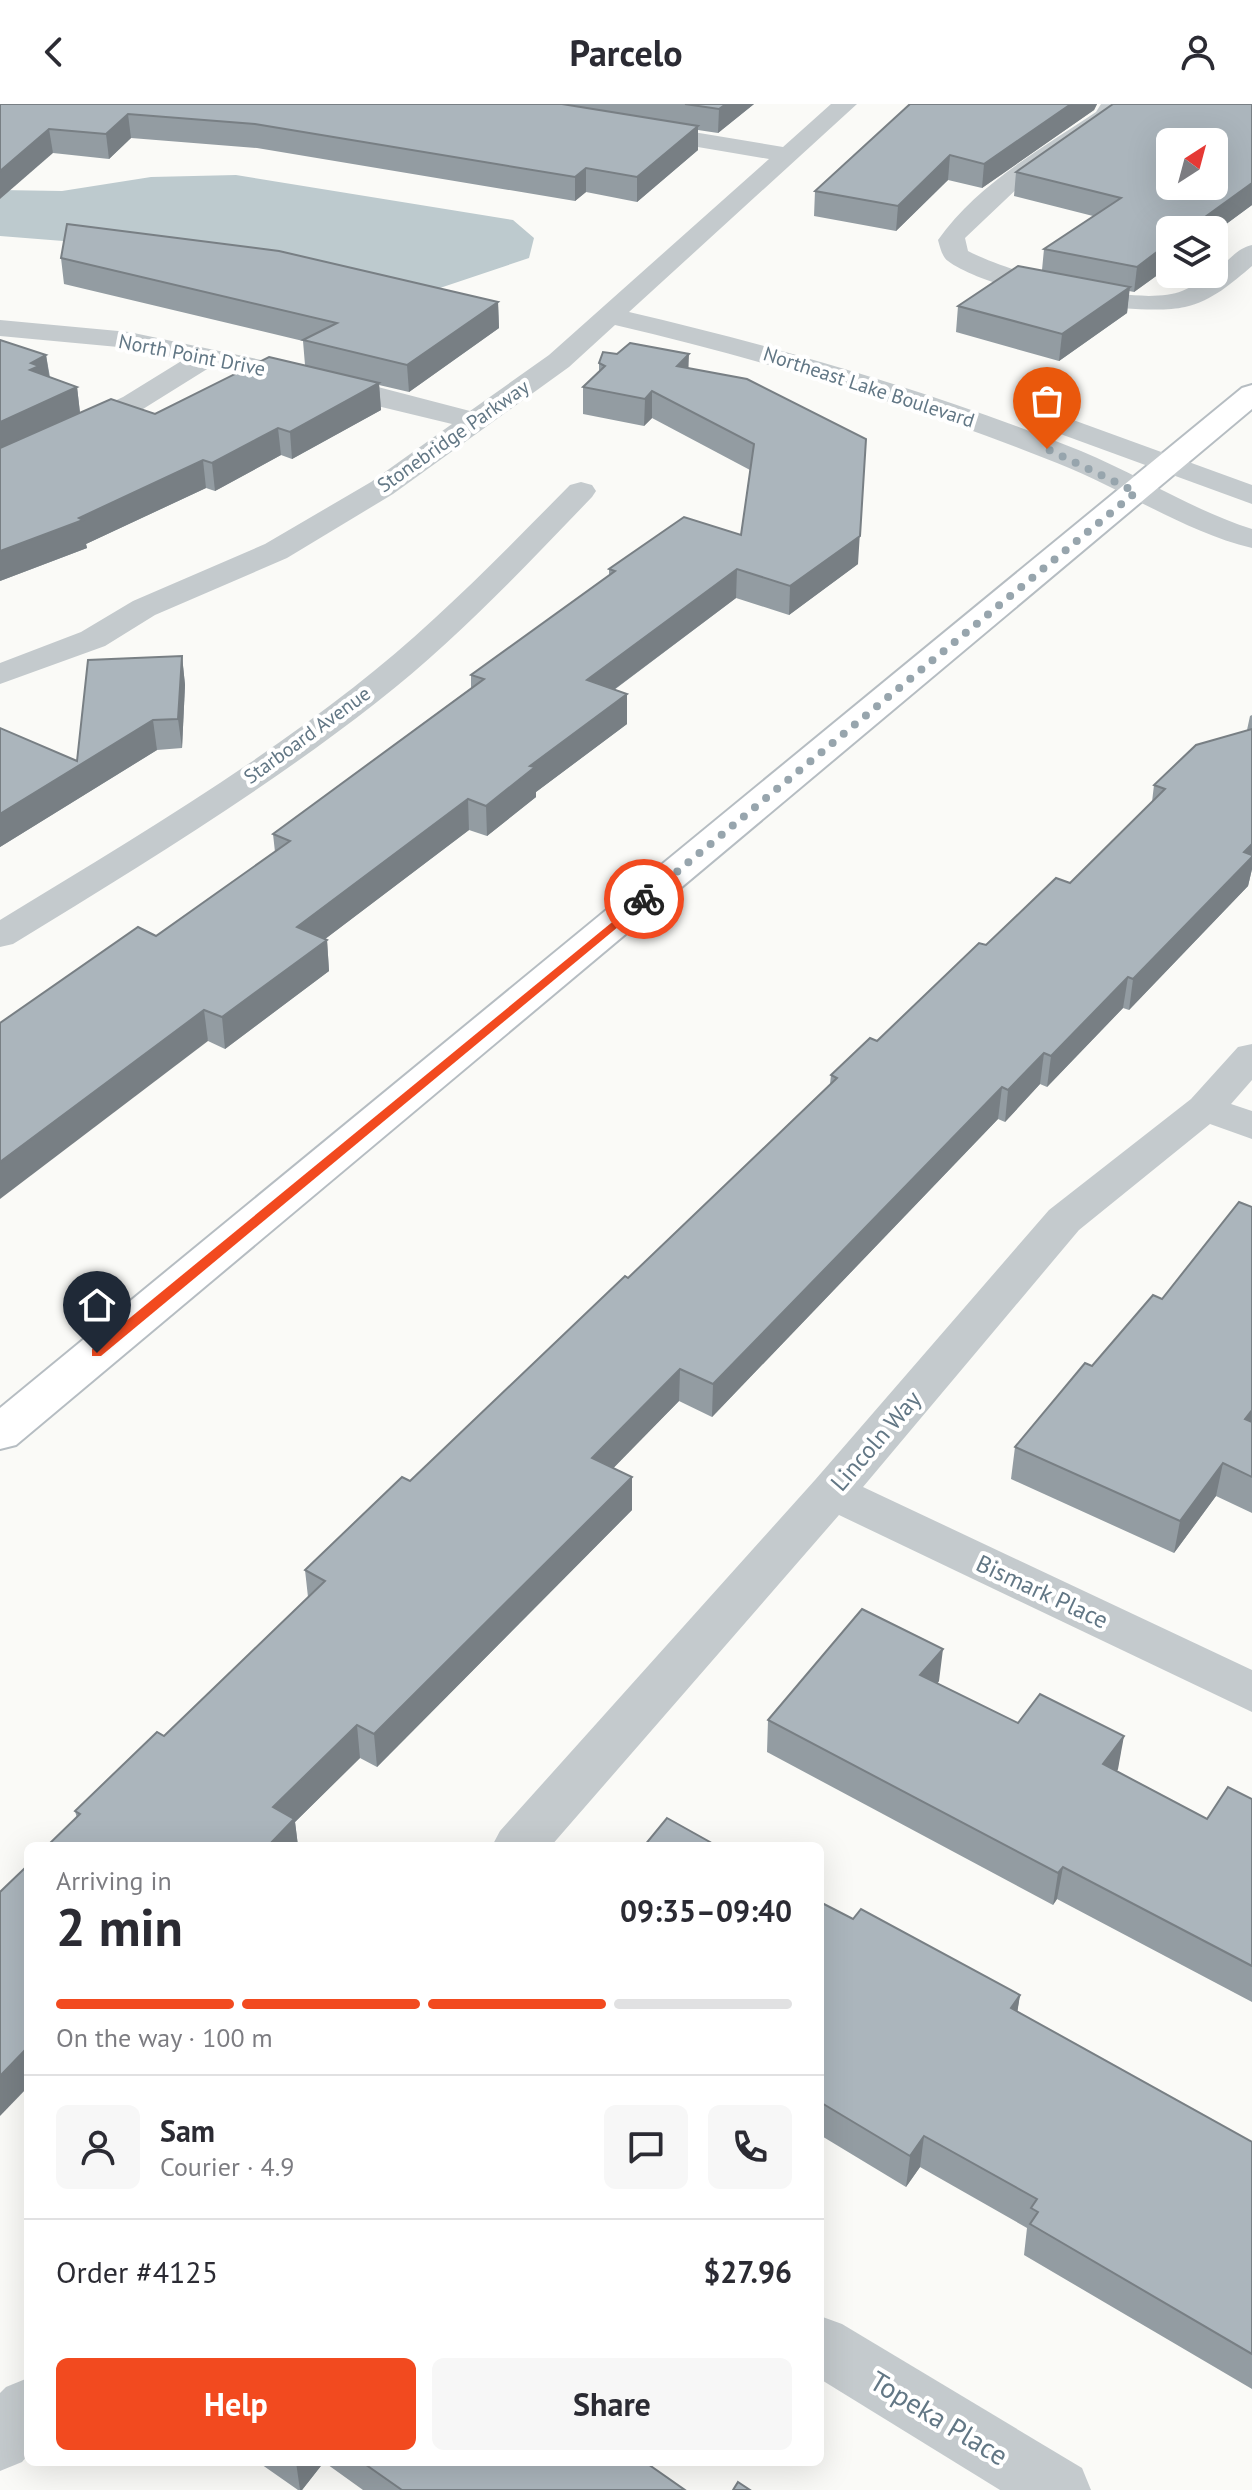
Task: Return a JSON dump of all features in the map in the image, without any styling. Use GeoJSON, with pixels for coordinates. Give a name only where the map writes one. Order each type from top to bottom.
{"type":"FeatureCollection","features":[{"type":"Feature","properties":{"kind":"street","name":"Stonebridge Parkway"},"geometry":{"type":"LineString","coordinates":[[0,674],[93,639],[144,608],[276,551],[382,488],[559,361],[845,104]]}},
{"type":"Feature","properties":{"kind":"street"},"geometry":{"type":"LineString","coordinates":[[1113,104],[1098,123],[1012,180],[979,211],[951,240],[956,255],[978,267],[1105,300],[1164,304],[1195,295],[1252,253]]}},
{"type":"Feature","properties":{"kind":"street"},"geometry":{"type":"LineString","coordinates":[[622,127],[787,155]]}},
{"type":"Feature","properties":{"kind":"street","name":"Northeast Lake Boulevard"},"geometry":{"type":"LineString","coordinates":[[620,308],[865,358],[962,387],[1167,466],[1252,495]]}},
{"type":"Feature","properties":{"kind":"street","name":"Northeast Lake Boulevard"},"geometry":{"type":"LineString","coordinates":[[620,308],[861,379],[1074,459],[1205,524],[1252,539]]}},
{"type":"Feature","properties":{"kind":"street","name":"North Point Drive"},"geometry":{"type":"LineString","coordinates":[[0,328],[129,340],[328,383],[475,421]]}},
{"type":"Feature","properties":{"kind":"street"},"geometry":{"type":"LineString","coordinates":[[0,466],[133,403],[207,357]]}},
{"type":"Feature","properties":{"kind":"street"},"geometry":{"type":"LineString","coordinates":[[0,1433],[1252,394]]}},
{"type":"Feature","properties":{"kind":"street","name":"Starboard Avenue"},"geometry":{"type":"LineString","coordinates":[[0,935],[180,826],[365,694],[473,602],[581,491]]}},
{"type":"Feature","properties":{"kind":"street","name":"Lincoln Way"},"geometry":{"type":"LineString","coordinates":[[523,1842],[832,1492],[1064,1220],[1205,1108],[1252,1056]]}},
{"type":"Feature","properties":{"kind":"street"},"geometry":{"type":"LineString","coordinates":[[1205,1108],[1252,1126]]}},
{"type":"Feature","properties":{"kind":"street","name":"Bismark Place"},"geometry":{"type":"LineString","coordinates":[[832,1492],[1252,1692]]}},
{"type":"Feature","properties":{"kind":"street","name":"Topeka Place"},"geometry":{"type":"LineString","coordinates":[[824,2347],[1059,2490]]}},
{"type":"Feature","properties":{"kind":"street"},"geometry":{"type":"LineString","coordinates":[[0,2440],[24,2413]]}},
{"type":"Feature","properties":{"kind":"shaded area"},"geometry":{"type":"Polygon","coordinates":[[[236,175],[513,220],[534,238],[529,258],[419,295],[139,247],[0,236],[0,190],[62,191],[151,177],[236,175]]]}},
{"type":"Feature","properties":{"kind":"building"},"geometry":{"type":"Polygon","coordinates":[[[0,104],[562,104],[698,126],[637,177],[586,168],[575,177],[255,124],[128,114],[106,134],[49,129],[0,171],[0,104]]]}},
{"type":"Feature","properties":{"kind":"building"},"geometry":{"type":"Polygon","coordinates":[[[685,104],[726,104],[719,109],[685,104]]]}},
{"type":"Feature","properties":{"kind":"building"},"geometry":{"type":"Polygon","coordinates":[[[910,104],[1071,104],[984,164],[950,155],[898,206],[815,191],[910,104]]]}},
{"type":"Feature","properties":{"kind":"building"},"geometry":{"type":"Polygon","coordinates":[[[1113,104],[1252,104],[1252,183],[1206,216],[1156,216],[1156,253],[1137,267],[1044,249],[1121,198],[1016,172],[1113,104]]]}},
{"type":"Feature","properties":{"kind":"building"},"geometry":{"type":"Polygon","coordinates":[[[67,224],[279,251],[498,302],[407,365],[303,340],[337,323],[61,258],[67,224]]]}},
{"type":"Feature","properties":{"kind":"building"},"geometry":{"type":"Polygon","coordinates":[[[1018,266],[1130,287],[1062,334],[958,306],[1018,266]]]}},
{"type":"Feature","properties":{"kind":"building"},"geometry":{"type":"Polygon","coordinates":[[[0,340],[46,355],[31,363],[39,366],[30,370],[77,387],[0,422],[0,340]]]}},
{"type":"Feature","properties":{"kind":"building"},"geometry":{"type":"Polygon","coordinates":[[[630,343],[689,354],[677,366],[747,379],[866,439],[860,536],[790,586],[737,569],[587,680],[627,694],[530,766],[535,767],[486,806],[468,799],[297,927],[327,940],[222,1017],[204,1010],[0,1162],[0,1023],[138,927],[156,936],[290,841],[273,834],[484,679],[471,675],[615,571],[609,569],[684,517],[741,535],[754,444],[652,391],[645,399],[583,387],[605,366],[599,363],[603,352],[617,354],[630,343]]]}},
{"type":"Feature","properties":{"kind":"building"},"geometry":{"type":"Polygon","coordinates":[[[269,357],[379,383],[290,432],[278,428],[212,463],[203,460],[79,518],[83,520],[0,551],[0,448],[111,399],[155,414],[269,357]]]}},
{"type":"Feature","properties":{"kind":"building"},"geometry":{"type":"Polygon","coordinates":[[[182,656],[178,719],[153,720],[0,814],[0,728],[77,761],[88,660],[182,656]]]}},
{"type":"Feature","properties":{"kind":"building"},"geometry":{"type":"Polygon","coordinates":[[[1252,729],[1252,844],[1244,852],[1252,857],[1133,979],[1128,977],[1051,1056],[1044,1053],[1008,1090],[1002,1087],[713,1384],[680,1369],[592,1458],[632,1477],[374,1734],[357,1725],[273,1807],[294,1819],[272,1842],[51,1842],[80,1814],[75,1811],[157,1732],[164,1736],[325,1581],[305,1570],[402,1477],[410,1481],[625,1276],[628,1278],[837,1078],[831,1075],[870,1038],[877,1041],[979,943],[986,945],[1056,878],[1070,883],[1165,789],[1154,785],[1196,745],[1252,729]]]}},
{"type":"Feature","properties":{"kind":"building"},"geometry":{"type":"Polygon","coordinates":[[[1239,1202],[1252,1207],[1252,1410],[1245,1419],[1252,1422],[1252,1477],[1223,1463],[1180,1521],[1015,1447],[1085,1363],[1092,1366],[1153,1295],[1162,1299],[1239,1202]]]}},
{"type":"Feature","properties":{"kind":"building"},"geometry":{"type":"Polygon","coordinates":[[[862,1609],[943,1649],[920,1675],[1018,1723],[1040,1694],[1124,1736],[1103,1764],[1207,1819],[1228,1787],[1252,1799],[1252,1966],[1063,1867],[1058,1873],[768,1720],[862,1609]]]}},
{"type":"Feature","properties":{"kind":"building"},"geometry":{"type":"Polygon","coordinates":[[[667,1818],[710,1842],[647,1842],[667,1818]]]}},
{"type":"Feature","properties":{"kind":"building"},"geometry":{"type":"Polygon","coordinates":[[[24,1869],[24,2051],[0,2076],[0,1892],[24,1869]]]}},
{"type":"Feature","properties":{"kind":"building"},"geometry":{"type":"Polygon","coordinates":[[[824,1904],[853,1919],[861,1909],[1020,1995],[1011,2008],[1252,2142],[1252,2354],[1030,2224],[1038,2212],[1031,2208],[1037,2199],[924,2136],[910,2156],[824,2104],[824,1904]]]}},
{"type":"Feature","properties":{"kind":"building"},"geometry":{"type":"Polygon","coordinates":[[[368,2466],[651,2466],[685,2490],[402,2490],[368,2466]]]}},
{"type":"Feature","properties":{"kind":"building"},"geometry":{"type":"Polygon","coordinates":[[[738,2482],[750,2490],[733,2490],[738,2482]]]}},
{"type":"Feature","properties":{"kind":"way so far"},"geometry":{"type":"LineString","coordinates":[[644,899],[1136,492],[1074,459],[1047,449]]}},
{"type":"Feature","properties":{"kind":"route"},"geometry":{"type":"LineString","coordinates":[[97,1353],[644,899]]}}]}
